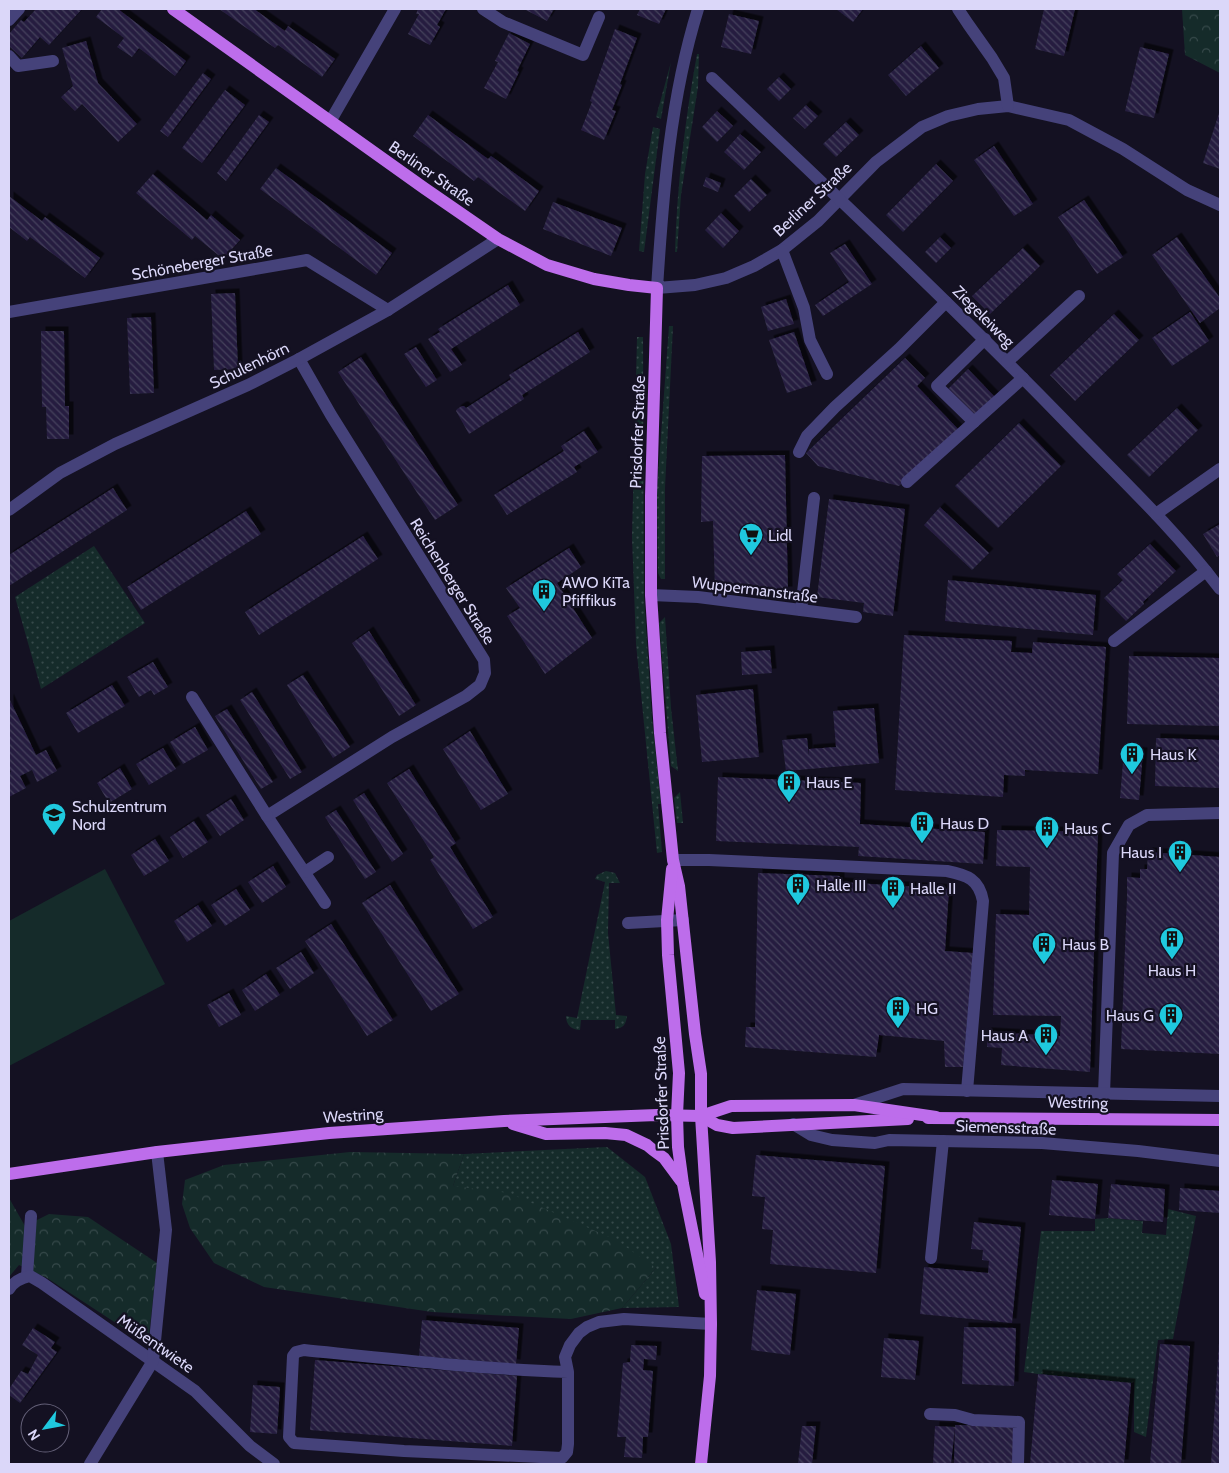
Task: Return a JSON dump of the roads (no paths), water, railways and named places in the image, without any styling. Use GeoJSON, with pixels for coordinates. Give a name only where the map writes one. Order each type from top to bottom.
{"type":"FeatureCollection","features":[{"type":"Feature","properties":{"kind":"main road","name":"Berliner Straße"},"geometry":{"type":"LineString","coordinates":[[173,9],[498,239],[546,265],[594,279],[629,286],[657,288]]}},
{"type":"Feature","properties":{"kind":"main road","name":"Prisdorfer Straße"},"geometry":{"type":"LineString","coordinates":[[657,288],[651,496],[651,595],[660,733],[673,860],[679,886],[701,1074],[701,1116],[710,1262],[710,1376],[701,1464]]}},
{"type":"Feature","properties":{"kind":"main road","name":"Prisdorfer Straße"},"geometry":{"type":"LineString","coordinates":[[673,860],[667,920],[668,955],[679,1073],[678,1147],[683,1184],[710,1324]]}},
{"type":"Feature","properties":{"kind":"main road","name":"Westring"},"geometry":{"type":"LineString","coordinates":[[9,1174],[157,1152],[329,1133],[504,1121],[678,1115],[701,1116],[731,1106],[854,1105],[936,1117]]}},
{"type":"Feature","properties":{"kind":"main road","name":"Westring"},"geometry":{"type":"LineString","coordinates":[[701,1116],[717,1125],[733,1128],[936,1117],[1220,1120]]}},
{"type":"Feature","properties":{"kind":"main road"},"geometry":{"type":"LineString","coordinates":[[504,1121],[546,1134],[605,1133],[626,1135],[646,1145],[664,1158],[683,1184]]}},
{"type":"Feature","properties":{"kind":"street"},"geometry":{"type":"LineString","coordinates":[[9,20],[19,9]]}},
{"type":"Feature","properties":{"kind":"street"},"geometry":{"type":"LineString","coordinates":[[331,120],[395,9]]}},
{"type":"Feature","properties":{"kind":"street"},"geometry":{"type":"LineString","coordinates":[[483,9],[503,22],[583,55],[599,17]]}},
{"type":"Feature","properties":{"kind":"street","name":"Prisdorfer Straße"},"geometry":{"type":"LineString","coordinates":[[657,288],[672,124],[687,47],[698,9]]}},
{"type":"Feature","properties":{"kind":"street"},"geometry":{"type":"LineString","coordinates":[[958,9],[1004,78],[1008,106]]}},
{"type":"Feature","properties":{"kind":"street"},"geometry":{"type":"LineString","coordinates":[[9,56],[18,66],[53,61]]}},
{"type":"Feature","properties":{"kind":"street","name":"Ziegeleiweg"},"geometry":{"type":"LineString","coordinates":[[712,78],[985,339],[1156,514],[1220,589]]}},
{"type":"Feature","properties":{"kind":"street","name":"Berliner Straße"},"geometry":{"type":"LineString","coordinates":[[657,288],[695,285],[726,278],[754,266],[782,250],[818,221],[876,162],[922,127],[948,116],[978,109],[1008,106],[1069,120],[1123,149],[1187,190],[1220,205]]}},
{"type":"Feature","properties":{"kind":"street","name":"Schulenhörn"},"geometry":{"type":"LineString","coordinates":[[9,510],[60,472],[124,440],[248,385],[388,310],[498,239]]}},
{"type":"Feature","properties":{"kind":"street"},"geometry":{"type":"LineString","coordinates":[[782,250],[804,308],[810,340],[827,374]]}},
{"type":"Feature","properties":{"kind":"street","name":"Schöneberger Straße"},"geometry":{"type":"LineString","coordinates":[[9,312],[307,260],[388,310]]}},
{"type":"Feature","properties":{"kind":"street"},"geometry":{"type":"LineString","coordinates":[[1007,362],[1079,296]]}},
{"type":"Feature","properties":{"kind":"street"},"geometry":{"type":"LineString","coordinates":[[799,452],[807,436],[834,408],[899,349],[946,302]]}},
{"type":"Feature","properties":{"kind":"street"},"geometry":{"type":"LineString","coordinates":[[974,422],[937,386],[985,339]]}},
{"type":"Feature","properties":{"kind":"street","name":"Reichenberger Straße"},"geometry":{"type":"LineString","coordinates":[[267,816],[392,737],[466,696],[480,685],[485,673],[484,660],[331,415],[299,359]]}},
{"type":"Feature","properties":{"kind":"street"},"geometry":{"type":"LineString","coordinates":[[907,482],[1023,378]]}},
{"type":"Feature","properties":{"kind":"street"},"geometry":{"type":"LineString","coordinates":[[1156,514],[1220,468]]}},
{"type":"Feature","properties":{"kind":"street"},"geometry":{"type":"LineString","coordinates":[[801,610],[814,498]]}},
{"type":"Feature","properties":{"kind":"street"},"geometry":{"type":"LineString","coordinates":[[1114,641],[1206,571]]}},
{"type":"Feature","properties":{"kind":"street","name":"Wuppermanstraße"},"geometry":{"type":"LineString","coordinates":[[651,595],[698,597],[856,617]]}},
{"type":"Feature","properties":{"kind":"street"},"geometry":{"type":"LineString","coordinates":[[192,697],[267,816],[325,903]]}},
{"type":"Feature","properties":{"kind":"street"},"geometry":{"type":"LineString","coordinates":[[1104,1094],[1113,853],[1129,824],[1147,815],[1220,813]]}},
{"type":"Feature","properties":{"kind":"street"},"geometry":{"type":"LineString","coordinates":[[305,872],[328,857]]}},
{"type":"Feature","properties":{"kind":"street"},"geometry":{"type":"LineString","coordinates":[[673,860],[947,871],[966,875],[976,883],[981,891],[983,901],[967,1091]]}},
{"type":"Feature","properties":{"kind":"street"},"geometry":{"type":"LineString","coordinates":[[628,923],[683,920]]}},
{"type":"Feature","properties":{"kind":"street"},"geometry":{"type":"LineString","coordinates":[[854,1105],[903,1089],[1220,1096]]}},
{"type":"Feature","properties":{"kind":"street","name":"Siemensstraße"},"geometry":{"type":"LineString","coordinates":[[793,1124],[811,1135],[832,1140],[874,1144],[888,1140],[1042,1143],[1138,1151],[1220,1161]]}},
{"type":"Feature","properties":{"kind":"street"},"geometry":{"type":"LineString","coordinates":[[931,1258],[943,1141]]}},
{"type":"Feature","properties":{"kind":"street"},"geometry":{"type":"LineString","coordinates":[[90,1464],[153,1361],[166,1230],[157,1152]]}},
{"type":"Feature","properties":{"kind":"street"},"geometry":{"type":"LineString","coordinates":[[9,1289],[12,1284],[27,1276],[31,1216]]}},
{"type":"Feature","properties":{"kind":"street","name":"Müßentwiete"},"geometry":{"type":"LineString","coordinates":[[27,1276],[42,1283],[195,1390],[250,1446],[274,1464]]}},
{"type":"Feature","properties":{"kind":"street"},"geometry":{"type":"LineString","coordinates":[[568,1372],[515,1370],[418,1362],[304,1350],[296,1352],[293,1356],[289,1436],[294,1443],[562,1458],[567,1452],[568,1372],[565,1358],[570,1345],[579,1333],[599,1322],[624,1319],[710,1324]]}},
{"type":"Feature","properties":{"kind":"street"},"geometry":{"type":"LineString","coordinates":[[930,1414],[955,1415],[973,1420],[1019,1422],[1018,1464]]}},
{"type":"Feature","properties":{"kind":"place","name":"Lidl"},"geometry":{"type":"Point","coordinates":[751,556]}},
{"type":"Feature","properties":{"kind":"place","name":"AWO KiTa Pfiffikus"},"geometry":{"type":"Point","coordinates":[544,612]}},
{"type":"Feature","properties":{"kind":"place","name":"Haus K"},"geometry":{"type":"Point","coordinates":[1132,775]}},
{"type":"Feature","properties":{"kind":"place","name":"Haus E"},"geometry":{"type":"Point","coordinates":[789,803]}},
{"type":"Feature","properties":{"kind":"place","name":"Schulzentrum Nord"},"geometry":{"type":"Point","coordinates":[54,836]}},
{"type":"Feature","properties":{"kind":"place","name":"Haus D"},"geometry":{"type":"Point","coordinates":[922,844]}},
{"type":"Feature","properties":{"kind":"place","name":"Haus C"},"geometry":{"type":"Point","coordinates":[1047,849]}},
{"type":"Feature","properties":{"kind":"place","name":"Haus I"},"geometry":{"type":"Point","coordinates":[1180,873]}},
{"type":"Feature","properties":{"kind":"place","name":"Halle III"},"geometry":{"type":"Point","coordinates":[798,906]}},
{"type":"Feature","properties":{"kind":"place","name":"Halle II"},"geometry":{"type":"Point","coordinates":[893,909]}},
{"type":"Feature","properties":{"kind":"place","name":"Haus H"},"geometry":{"type":"Point","coordinates":[1172,960]}},
{"type":"Feature","properties":{"kind":"place","name":"Haus B"},"geometry":{"type":"Point","coordinates":[1044,965]}},
{"type":"Feature","properties":{"kind":"place","name":"HG"},"geometry":{"type":"Point","coordinates":[898,1029]}},
{"type":"Feature","properties":{"kind":"place","name":"Haus G"},"geometry":{"type":"Point","coordinates":[1171,1036]}},
{"type":"Feature","properties":{"kind":"place","name":"Haus A"},"geometry":{"type":"Point","coordinates":[1046,1056]}}]}
